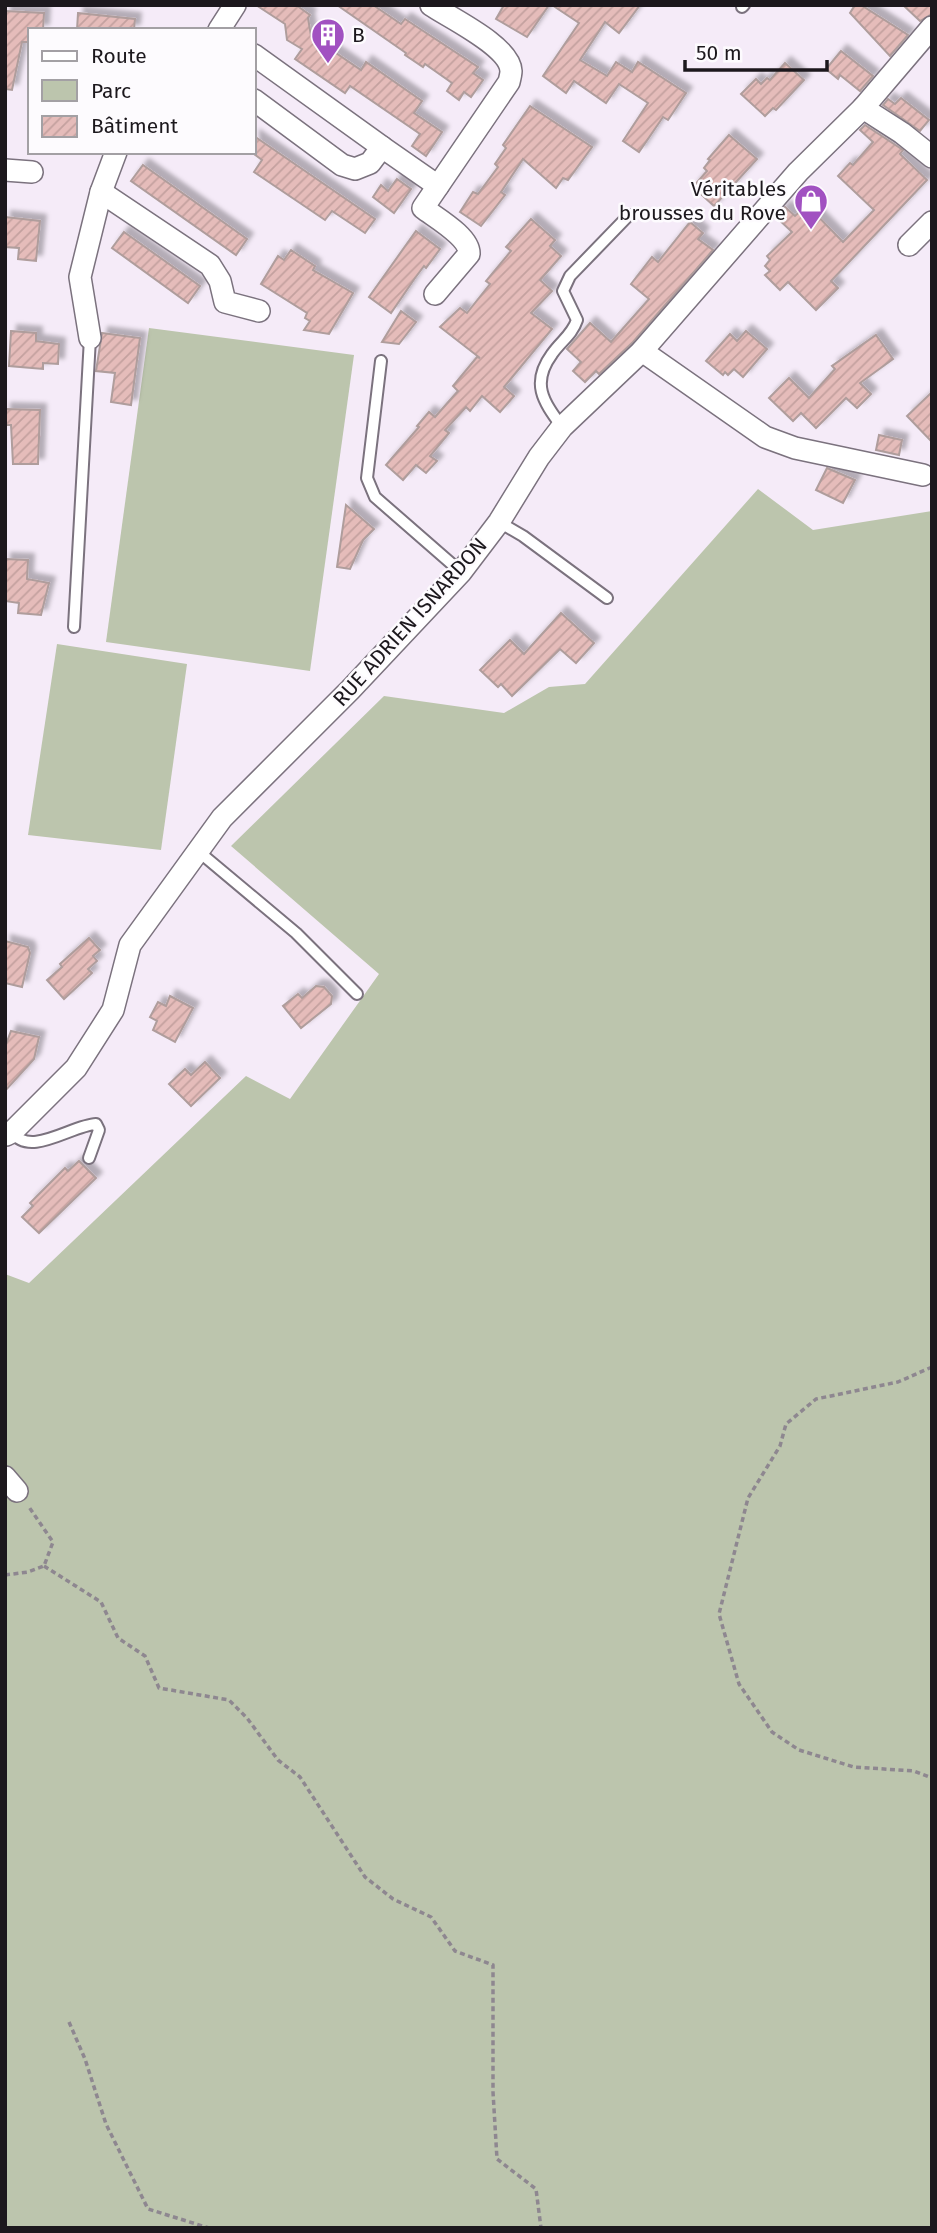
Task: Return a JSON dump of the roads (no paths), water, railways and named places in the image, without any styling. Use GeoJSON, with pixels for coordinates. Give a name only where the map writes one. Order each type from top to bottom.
{"type":"FeatureCollection","features":[{"type":"Feature","properties":{"kind":"street"},"geometry":{"type":"LineString","coordinates":[[220,28],[235,5]]}},
{"type":"Feature","properties":{"kind":"street"},"geometry":{"type":"LineString","coordinates":[[431,5],[496,46],[506,57],[511,69],[509,82],[423,208],[465,240],[469,248],[469,254],[435,294]]}},
{"type":"Feature","properties":{"kind":"street","name":"RUE ADRIEN ISNARDON"},"geometry":{"type":"LineString","coordinates":[[7,1135],[76,1068],[113,1010],[130,945],[222,818],[350,690],[461,572],[499,522],[539,457],[562,427],[642,351],[798,172],[863,108],[932,27]]}},
{"type":"Feature","properties":{"kind":"street"},"geometry":{"type":"LineString","coordinates":[[256,56],[438,186]]}},
{"type":"Feature","properties":{"kind":"street"},"geometry":{"type":"LineString","coordinates":[[256,101],[342,165],[355,169],[370,163],[382,147]]}},
{"type":"Feature","properties":{"kind":"street"},"geometry":{"type":"LineString","coordinates":[[863,108],[902,133],[932,157]]}},
{"type":"Feature","properties":{"kind":"street"},"geometry":{"type":"LineString","coordinates":[[90,338],[80,277],[102,192],[115,154]]}},
{"type":"Feature","properties":{"kind":"street"},"geometry":{"type":"LineString","coordinates":[[5,170],[32,172]]}},
{"type":"Feature","properties":{"kind":"street"},"geometry":{"type":"LineString","coordinates":[[102,192],[210,265],[220,281],[225,302],[259,311]]}},
{"type":"Feature","properties":{"kind":"street"},"geometry":{"type":"LineString","coordinates":[[909,245],[932,222]]}},
{"type":"Feature","properties":{"kind":"street"},"geometry":{"type":"LineString","coordinates":[[642,351],[765,438],[795,448],[923,475]]}},
{"type":"Feature","properties":{"kind":"lane"},"geometry":{"type":"LineString","coordinates":[[562,427],[543,400],[539,383],[551,354],[573,332],[577,320],[563,291],[570,276],[629,215]]}},
{"type":"Feature","properties":{"kind":"lane"},"geometry":{"type":"LineString","coordinates":[[74,626],[90,338]]}},
{"type":"Feature","properties":{"kind":"lane"},"geometry":{"type":"LineString","coordinates":[[381,360],[367,478],[375,497],[461,572]]}},
{"type":"Feature","properties":{"kind":"lane"},"geometry":{"type":"LineString","coordinates":[[499,522],[523,536],[607,598]]}},
{"type":"Feature","properties":{"kind":"lane"},"geometry":{"type":"LineString","coordinates":[[198,851],[296,933],[357,994]]}},
{"type":"Feature","properties":{"kind":"lane"},"geometry":{"type":"LineString","coordinates":[[7,1135],[27,1143],[61,1136],[85,1124],[96,1124],[99,1130],[89,1158]]}},
{"type":"Feature","properties":{"kind":"place","name":"B"},"geometry":{"type":"Point","coordinates":[328,65]}},
{"type":"Feature","properties":{"kind":"place","name":"Véritables brousses du Rove"},"geometry":{"type":"Point","coordinates":[811,231]}}]}
